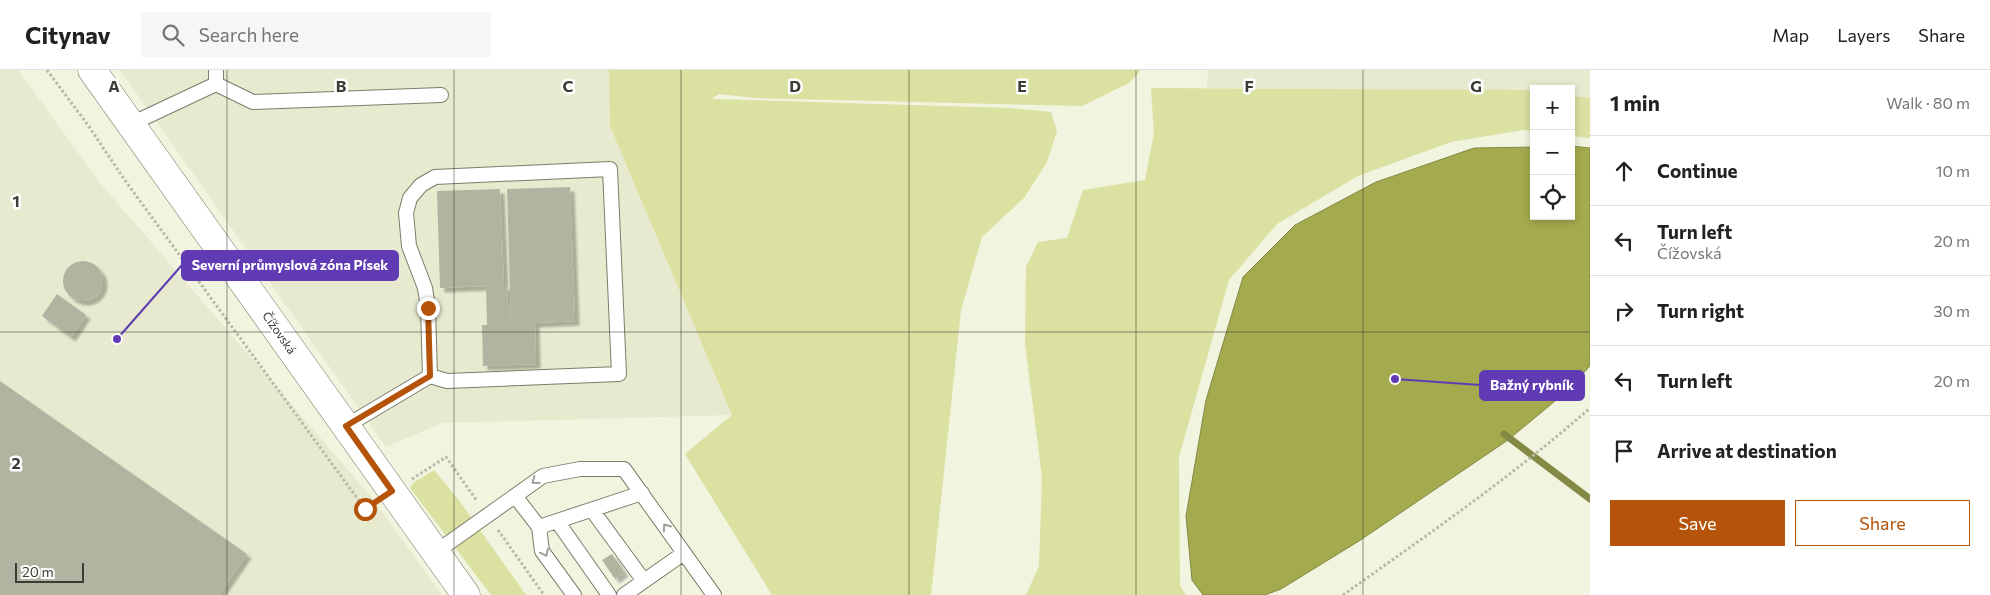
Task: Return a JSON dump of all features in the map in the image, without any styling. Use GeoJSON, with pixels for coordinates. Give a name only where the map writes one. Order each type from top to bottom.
{"type":"FeatureCollection","features":[{"type":"Feature","properties":{"kind":"street","name":"Čížovská"},"geometry":{"type":"LineString","coordinates":[[92,70],[466,595]]}},
{"type":"Feature","properties":{"kind":"lane"},"geometry":{"type":"LineString","coordinates":[[216,70],[216,84]]}},
{"type":"Feature","properties":{"kind":"lane"},"geometry":{"type":"LineString","coordinates":[[131,124],[216,84]]}},
{"type":"Feature","properties":{"kind":"lane"},"geometry":{"type":"LineString","coordinates":[[216,84],[253,102],[442,95]]}},
{"type":"Feature","properties":{"kind":"lane"},"geometry":{"type":"LineString","coordinates":[[346,426],[430,376],[447,381],[619,374],[610,169],[436,177],[421,185],[410,198],[406,214],[409,246],[424,288],[428,308],[430,376]]}},
{"type":"Feature","properties":{"kind":"lane"},"geometry":{"type":"LineString","coordinates":[[436,552],[543,476],[580,469],[624,469],[714,595]]}},
{"type":"Feature","properties":{"kind":"lane"},"geometry":{"type":"LineString","coordinates":[[539,527],[642,493]]}},
{"type":"Feature","properties":{"kind":"lane"},"geometry":{"type":"LineString","coordinates":[[515,496],[539,527],[542,551],[574,595]]}},
{"type":"Feature","properties":{"kind":"lane"},"geometry":{"type":"LineString","coordinates":[[592,510],[644,581]]}},
{"type":"Feature","properties":{"kind":"lane"},"geometry":{"type":"LineString","coordinates":[[557,521],[609,595]]}},
{"type":"Feature","properties":{"kind":"lane"},"geometry":{"type":"LineString","coordinates":[[624,595],[684,553]]}},
{"type":"Feature","properties":{"kind":"path"},"geometry":{"type":"LineString","coordinates":[[47,70],[365,509],[392,491]]}},
{"type":"Feature","properties":{"kind":"path"},"geometry":{"type":"LineString","coordinates":[[1343,595],[1462,511],[1559,435],[1590,408]]}},
{"type":"Feature","properties":{"kind":"shaded area"},"geometry":{"type":"Polygon","coordinates":[[[0,70],[18,70],[100,183],[369,494],[442,595],[0,595],[0,70]]]}},
{"type":"Feature","properties":{"kind":"shaded area"},"geometry":{"type":"Polygon","coordinates":[[[120,70],[609,70],[610,126],[732,415],[442,423],[386,447],[120,70]]]}},
{"type":"Feature","properties":{"kind":"shaded area"},"geometry":{"type":"Polygon","coordinates":[[[609,70],[1141,70],[1129,83],[1082,106],[755,98],[719,94],[711,99],[1010,108],[1051,112],[1057,131],[1047,162],[1024,198],[982,237],[961,310],[931,595],[772,595],[685,454],[732,415],[610,126],[609,70]]]}},
{"type":"Feature","properties":{"kind":"shaded area"},"geometry":{"type":"Polygon","coordinates":[[[1208,70],[1590,70],[1590,98],[1575,96],[1575,85],[1530,85],[1530,91],[1207,88],[1208,70]]]}},
{"type":"Feature","properties":{"kind":"shaded area"},"geometry":{"type":"Polygon","coordinates":[[[1151,88],[1530,91],[1530,131],[1523,130],[1451,142],[1358,176],[1277,224],[1229,280],[1179,457],[1180,586],[1186,595],[1026,595],[1039,566],[1042,478],[1025,344],[1026,267],[1038,242],[1067,238],[1083,190],[1145,180],[1154,133],[1151,88]]]}},
{"type":"Feature","properties":{"kind":"shaded area"},"geometry":{"type":"Polygon","coordinates":[[[1575,96],[1590,98],[1590,138],[1575,136],[1575,96]]]}},
{"type":"Feature","properties":{"kind":"shaded area"},"geometry":{"type":"Polygon","coordinates":[[[1575,146],[1590,148],[1590,366],[1566,392],[1508,440],[1359,541],[1281,589],[1265,595],[1203,595],[1192,580],[1186,516],[1206,400],[1243,277],[1295,225],[1376,182],[1474,148],[1530,147],[1530,220],[1575,220],[1575,146]]]}},
{"type":"Feature","properties":{"kind":"shaded area"},"geometry":{"type":"Polygon","coordinates":[[[434,470],[458,499],[526,595],[491,595],[410,488],[413,483],[434,470]]]}},
{"type":"Feature","properties":{"kind":"building"},"geometry":{"type":"Polygon","coordinates":[[[570,187],[575,321],[535,323],[536,364],[483,366],[482,325],[487,325],[486,286],[440,288],[437,191],[500,189],[504,286],[507,286],[509,324],[511,324],[507,189],[570,187]]]}},
{"type":"Feature","properties":{"kind":"building"},"geometry":{"type":"Polygon","coordinates":[[[87,261],[94,264],[100,270],[103,281],[102,289],[94,298],[87,301],[79,301],[72,298],[64,289],[63,277],[66,270],[75,262],[87,261]]]}},
{"type":"Feature","properties":{"kind":"building"},"geometry":{"type":"Polygon","coordinates":[[[57,294],[86,315],[71,337],[42,316],[57,294]]]}},
{"type":"Feature","properties":{"kind":"building"},"geometry":{"type":"Polygon","coordinates":[[[0,381],[247,554],[219,595],[0,595],[0,381]]]}},
{"type":"Feature","properties":{"kind":"building"},"geometry":{"type":"Polygon","coordinates":[[[612,554],[624,572],[615,579],[602,560],[612,554]]]}},
{"type":"Feature","properties":{"kind":"waterway"},"geometry":{"type":"LineString","coordinates":[[1504,434],[1590,499]]}},
{"type":"Feature","properties":{"kind":"place","name":"Severní průmyslová zóna Písek"},"geometry":{"type":"Point","coordinates":[117,339]}},
{"type":"Feature","properties":{"kind":"place","name":"Bažný rybník"},"geometry":{"type":"Point","coordinates":[1395,379]}},
{"type":"Feature","properties":{"kind":"route"},"geometry":{"type":"LineString","coordinates":[[365,509],[392,491],[346,426],[430,376],[428,308]]}}]}
